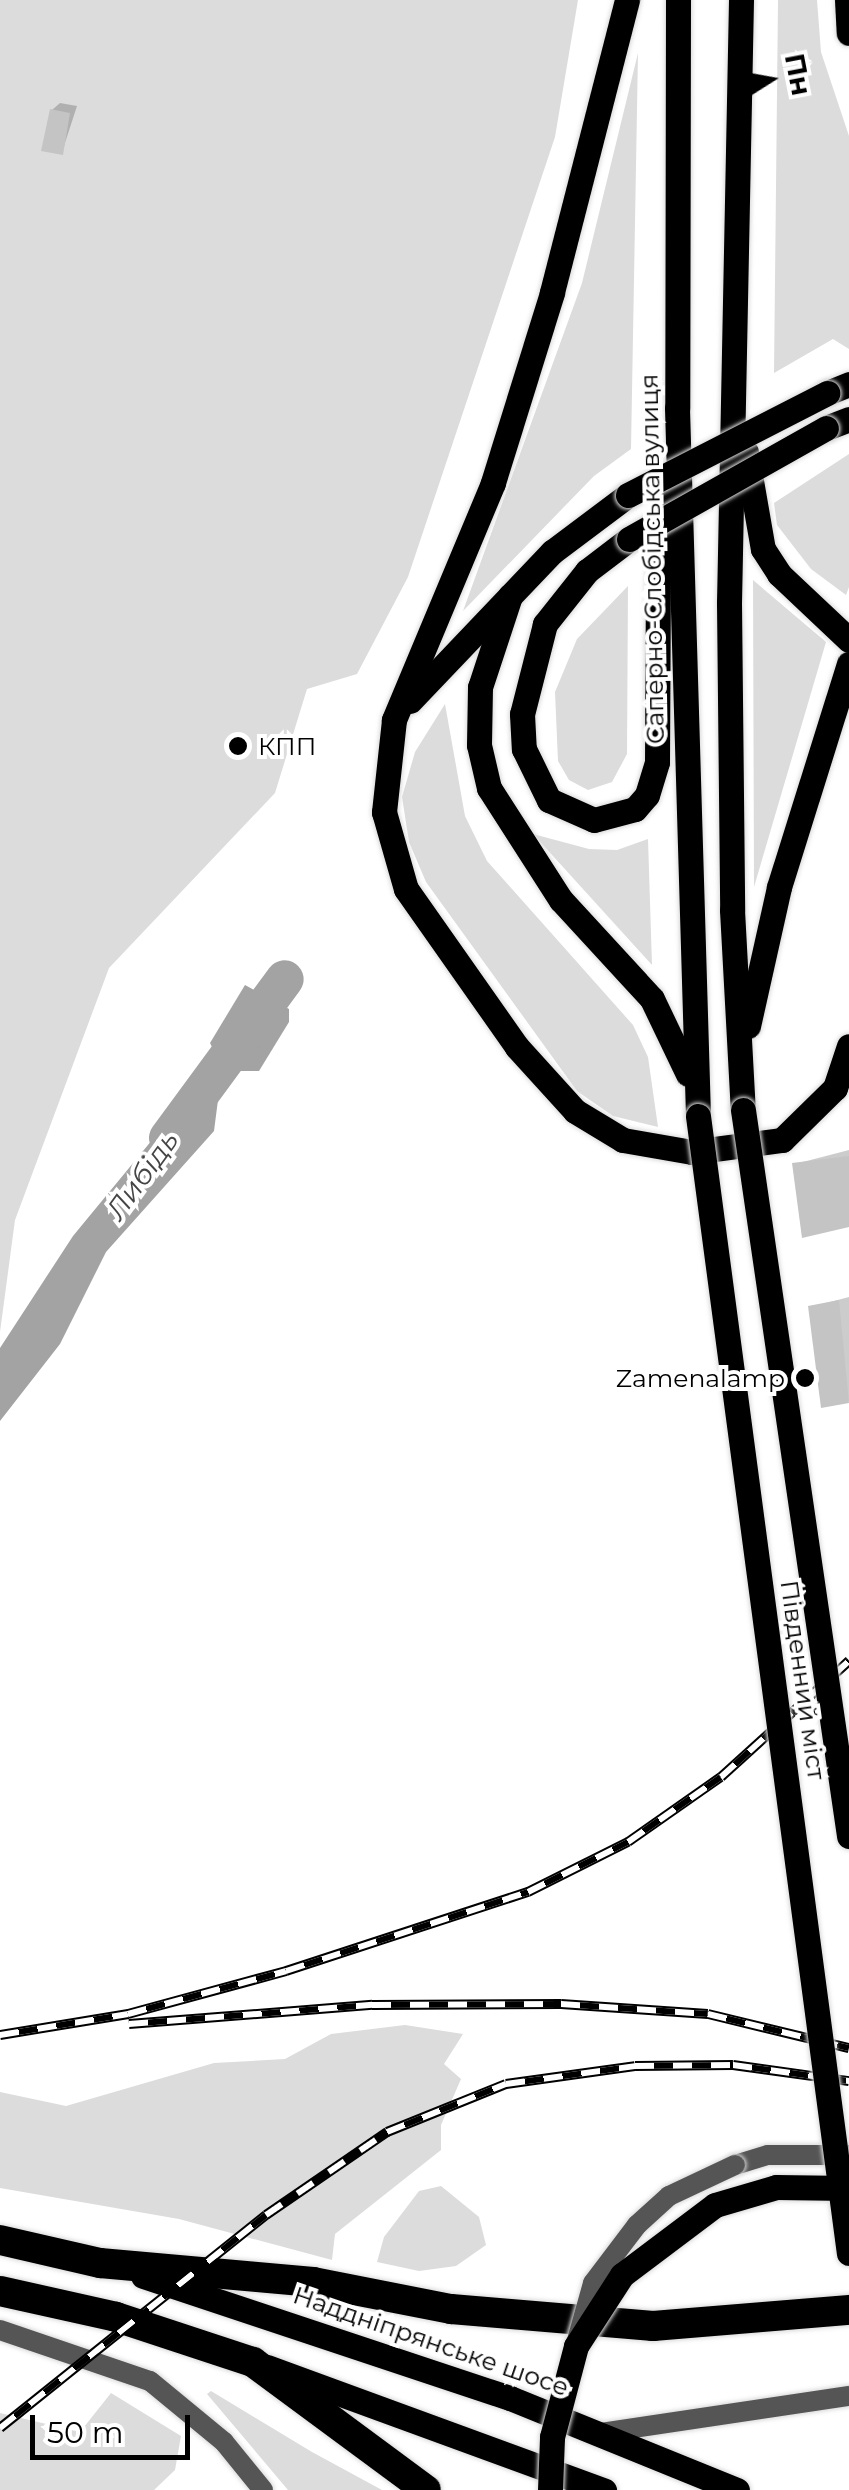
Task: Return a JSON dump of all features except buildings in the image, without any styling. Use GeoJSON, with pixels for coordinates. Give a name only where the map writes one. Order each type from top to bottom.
{"type":"FeatureCollection","features":[{"type":"Feature","properties":{"kind":"highway"},"geometry":{"type":"LineString","coordinates":[[0,2240],[100,2263],[313,2282],[440,2308],[653,2326],[849,2310]]}},
{"type":"Feature","properties":{"kind":"highway"},"geometry":{"type":"LineString","coordinates":[[0,2291],[116,2317],[252,2362],[319,2407],[426,2490]]}},
{"type":"Feature","properties":{"kind":"main road"},"geometry":{"type":"LineString","coordinates":[[627,0],[552,294],[493,482],[394,720],[384,812],[406,890],[516,1047],[575,1111],[623,1140],[692,1152],[782,1140],[820,1108],[849,1046]]}},
{"type":"Feature","properties":{"kind":"main road","name":"Саперно-Слобідська вулиця"},"geometry":{"type":"LineString","coordinates":[[678,0],[676,408],[697,1105]]}},
{"type":"Feature","properties":{"kind":"main road"},"geometry":{"type":"LineString","coordinates":[[740,0],[729,602],[740,1065]]}},
{"type":"Feature","properties":{"kind":"main road"},"geometry":{"type":"LineString","coordinates":[[846,0],[849,33]]}},
{"type":"Feature","properties":{"kind":"main road"},"geometry":{"type":"LineString","coordinates":[[736,332],[763,549],[779,574],[849,640]]}},
{"type":"Feature","properties":{"kind":"main road"},"geometry":{"type":"LineString","coordinates":[[394,720],[444,660],[552,552],[628,495],[838,388]]}},
{"type":"Feature","properties":{"kind":"main road"},"geometry":{"type":"LineString","coordinates":[[676,408],[658,580],[657,762],[635,809],[594,820],[549,800],[524,749],[522,714],[545,624],[587,571],[629,539],[838,424]]}},
{"type":"Feature","properties":{"kind":"main road"},"geometry":{"type":"LineString","coordinates":[[480,686],[510,596]]}},
{"type":"Feature","properties":{"kind":"main road"},"geometry":{"type":"LineString","coordinates":[[444,660],[465,656],[476,663],[480,686],[479,745],[489,788],[512,832],[561,900],[634,974],[670,1026],[697,1105]]}},
{"type":"Feature","properties":{"kind":"main road"},"geometry":{"type":"LineString","coordinates":[[740,1065],[779,887],[849,664]]}},
{"type":"Feature","properties":{"kind":"main road","name":"Південний міст"},"geometry":{"type":"LineString","coordinates":[[740,1065],[849,1836]]}},
{"type":"Feature","properties":{"kind":"main road","name":"Південний міст"},"geometry":{"type":"LineString","coordinates":[[697,1105],[849,2253]]}},
{"type":"Feature","properties":{"kind":"main road"},"geometry":{"type":"LineString","coordinates":[[550,2490],[552,2437],[576,2346],[622,2275],[715,2205],[776,2187],[849,2188]]}},
{"type":"Feature","properties":{"kind":"main road","name":"Наддніпрянське шосе"},"geometry":{"type":"LineString","coordinates":[[100,2263],[398,2359],[601,2433],[737,2490]]}},
{"type":"Feature","properties":{"kind":"main road"},"geometry":{"type":"LineString","coordinates":[[252,2362],[604,2490]]}},
{"type":"Feature","properties":{"kind":"street"},"geometry":{"type":"LineString","coordinates":[[576,2346],[594,2282],[637,2225],[669,2196],[735,2165],[768,2155],[849,2155]]}},
{"type":"Feature","properties":{"kind":"street"},"geometry":{"type":"LineString","coordinates":[[0,2330],[150,2381],[224,2442],[263,2490]]}},
{"type":"Feature","properties":{"kind":"street"},"geometry":{"type":"LineString","coordinates":[[601,2433],[849,2396]]}},
{"type":"Feature","properties":{"kind":"shaded area"},"geometry":{"type":"Polygon","coordinates":[[[0,0],[578,0],[555,137],[408,577],[357,674],[307,689],[275,793],[109,968],[15,1220],[0,1332],[0,0]]]}},
{"type":"Feature","properties":{"kind":"shaded area"},"geometry":{"type":"Polygon","coordinates":[[[778,0],[817,0],[821,52],[849,136],[849,349],[833,339],[774,373],[778,0]]]}},
{"type":"Feature","properties":{"kind":"shaded area"},"geometry":{"type":"Polygon","coordinates":[[[638,53],[631,449],[594,476],[463,611],[582,283],[638,53]]]}},
{"type":"Feature","properties":{"kind":"shaded area"},"geometry":{"type":"Polygon","coordinates":[[[849,454],[846,595],[811,569],[777,525],[774,503],[849,454]]]}},
{"type":"Feature","properties":{"kind":"shaded area"},"geometry":{"type":"Polygon","coordinates":[[[753,580],[826,642],[754,887],[753,580]]]}},
{"type":"Feature","properties":{"kind":"shaded area"},"geometry":{"type":"Polygon","coordinates":[[[628,586],[627,754],[612,782],[588,790],[569,780],[558,761],[555,692],[577,639],[628,586]]]}},
{"type":"Feature","properties":{"kind":"shaded area"},"geometry":{"type":"Polygon","coordinates":[[[445,704],[465,816],[487,861],[633,1025],[648,1057],[658,1127],[613,1116],[577,1091],[426,882],[409,842],[402,797],[415,752],[445,704]]]}},
{"type":"Feature","properties":{"kind":"shaded area"},"geometry":{"type":"Polygon","coordinates":[[[533,834],[589,849],[617,850],[648,839],[652,965],[533,834]]]}},
{"type":"Feature","properties":{"kind":"shaded area"},"geometry":{"type":"Polygon","coordinates":[[[405,2025],[463,2034],[444,2064],[461,2079],[441,2125],[441,2150],[335,2234],[332,2260],[179,2219],[0,2188],[0,2092],[66,2106],[214,2063],[285,2059],[331,2034],[405,2025]]]}},
{"type":"Feature","properties":{"kind":"shaded area"},"geometry":{"type":"Polygon","coordinates":[[[441,2186],[479,2217],[486,2245],[456,2266],[419,2271],[377,2262],[384,2237],[419,2191],[441,2186]]]}},
{"type":"Feature","properties":{"kind":"shaded area"},"geometry":{"type":"Polygon","coordinates":[[[211,2391],[382,2490],[288,2490],[207,2394],[211,2391]]]}},
{"type":"Feature","properties":{"kind":"shaded area"},"geometry":{"type":"Polygon","coordinates":[[[111,2393],[181,2436],[175,2470],[154,2490],[0,2490],[0,2413],[80,2432],[111,2393]]]}},
{"type":"Feature","properties":{"kind":"water"},"geometry":{"type":"Polygon","coordinates":[[[245,985],[289,1009],[289,1022],[259,1071],[239,1071],[217,1057],[210,1043],[245,985]]]}},
{"type":"Feature","properties":{"kind":"water"},"geometry":{"type":"Polygon","coordinates":[[[185,1100],[218,1100],[214,1131],[106,1252],[60,1344],[0,1421],[0,1348],[73,1236],[185,1100]]]}},
{"type":"Feature","properties":{"kind":"waterway","name":"Либідь"},"geometry":{"type":"LineString","coordinates":[[168,1138],[285,979]]}},
{"type":"Feature","properties":{"kind":"railway"},"geometry":{"type":"LineString","coordinates":[[0,2035],[128,2014],[286,1971],[528,1892],[628,1842],[721,1777],[849,1661]]}},
{"type":"Feature","properties":{"kind":"railway"},"geometry":{"type":"LineString","coordinates":[[129,2024],[372,2005],[561,2004],[708,2014],[849,2048]]}},
{"type":"Feature","properties":{"kind":"railway"},"geometry":{"type":"LineString","coordinates":[[0,2428],[266,2215],[387,2132],[506,2084],[635,2066],[733,2065],[849,2081]]}},
{"type":"Feature","properties":{"kind":"place","name":"КПП"},"geometry":{"type":"Point","coordinates":[238,746]}},
{"type":"Feature","properties":{"kind":"place","name":"Zamenalamp"},"geometry":{"type":"Point","coordinates":[805,1378]}}]}
